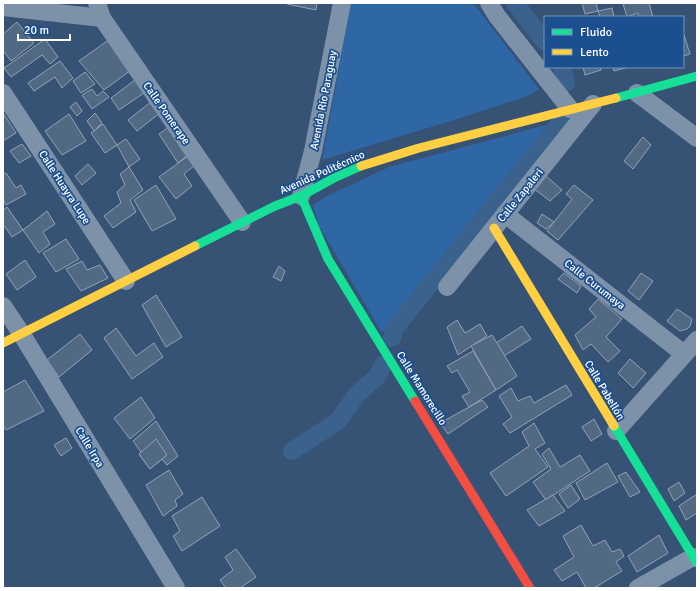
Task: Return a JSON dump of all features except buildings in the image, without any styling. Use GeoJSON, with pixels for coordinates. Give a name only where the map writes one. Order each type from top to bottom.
{"type":"FeatureCollection","features":[{"type":"Feature","properties":{"kind":"street","name":"Avenida Río Paraguay"},"geometry":{"type":"LineString","coordinates":[[301,196],[313,151],[342,3]]}},
{"type":"Feature","properties":{"kind":"street"},"geometry":{"type":"LineString","coordinates":[[490,3],[497,16],[570,109]]}},
{"type":"Feature","properties":{"kind":"street"},"geometry":{"type":"LineString","coordinates":[[3,7],[100,11]]}},
{"type":"Feature","properties":{"kind":"street","name":"Calle Pomerape"},"geometry":{"type":"LineString","coordinates":[[100,11],[242,222]]}},
{"type":"Feature","properties":{"kind":"street","name":"Avenida Politécnico"},"geometry":{"type":"LineString","coordinates":[[3,343],[242,222],[275,206],[301,196],[334,178],[365,164],[419,148],[637,93],[697,76]]}},
{"type":"Feature","properties":{"kind":"street","name":"Calle Huayra Lupe"},"geometry":{"type":"LineString","coordinates":[[3,93],[126,281]]}},
{"type":"Feature","properties":{"kind":"street"},"geometry":{"type":"LineString","coordinates":[[637,93],[697,138]]}},
{"type":"Feature","properties":{"kind":"street","name":"Calle Zapaleri"},"geometry":{"type":"LineString","coordinates":[[447,287],[592,104]]}},
{"type":"Feature","properties":{"kind":"street","name":"Calle Mamorecillo"},"geometry":{"type":"LineString","coordinates":[[301,196],[328,259],[530,588]]}},
{"type":"Feature","properties":{"kind":"street","name":"Calle Curumaya"},"geometry":{"type":"LineString","coordinates":[[505,214],[684,354]]}},
{"type":"Feature","properties":{"kind":"street","name":"Calle Pabellón"},"geometry":{"type":"LineString","coordinates":[[494,228],[695,560]]}},
{"type":"Feature","properties":{"kind":"street","name":"Calle Irpa"},"geometry":{"type":"LineString","coordinates":[[3,306],[21,333],[176,588]]}},
{"type":"Feature","properties":{"kind":"street"},"geometry":{"type":"LineString","coordinates":[[616,431],[697,340]]}},
{"type":"Feature","properties":{"kind":"street"},"geometry":{"type":"LineString","coordinates":[[638,588],[695,560]]}},
{"type":"Feature","properties":{"kind":"shaded area"},"geometry":{"type":"Polygon","coordinates":[[[351,3],[473,3],[539,89],[528,96],[322,160],[351,3]]]}},
{"type":"Feature","properties":{"kind":"shaded area"},"geometry":{"type":"Polygon","coordinates":[[[561,121],[473,229],[382,333],[319,226],[313,205],[325,197],[389,167],[561,121]]]}},
{"type":"Feature","properties":{"kind":"waterway"},"geometry":{"type":"LineString","coordinates":[[515,3],[544,41]]}},
{"type":"Feature","properties":{"kind":"waterway"},"geometry":{"type":"LineString","coordinates":[[562,68],[566,83]]}},
{"type":"Feature","properties":{"kind":"waterway"},"geometry":{"type":"LineString","coordinates":[[392,338],[394,329],[562,121]]}},
{"type":"Feature","properties":{"kind":"waterway"},"geometry":{"type":"LineString","coordinates":[[292,451],[338,421],[357,394],[377,377],[383,365]]}},
{"type":"Feature","properties":{"kind":"traffic: fast"},"geometry":{"type":"LineString","coordinates":[[616,98],[697,76]]}},
{"type":"Feature","properties":{"kind":"traffic: fast"},"geometry":{"type":"LineString","coordinates":[[195,246],[275,206],[301,196],[334,178],[361,166]]}},
{"type":"Feature","properties":{"kind":"traffic: fast"},"geometry":{"type":"LineString","coordinates":[[301,196],[328,259],[415,401]]}},
{"type":"Feature","properties":{"kind":"traffic: fast"},"geometry":{"type":"LineString","coordinates":[[614,426],[697,563]]}},
{"type":"Feature","properties":{"kind":"traffic: slow"},"geometry":{"type":"LineString","coordinates":[[361,166],[419,148],[616,98]]}},
{"type":"Feature","properties":{"kind":"traffic: slow"},"geometry":{"type":"LineString","coordinates":[[494,228],[614,426]]}},
{"type":"Feature","properties":{"kind":"traffic: slow"},"geometry":{"type":"LineString","coordinates":[[3,343],[195,246]]}},
{"type":"Feature","properties":{"kind":"traffic: jam"},"geometry":{"type":"LineString","coordinates":[[415,401],[530,588]]}}]}
